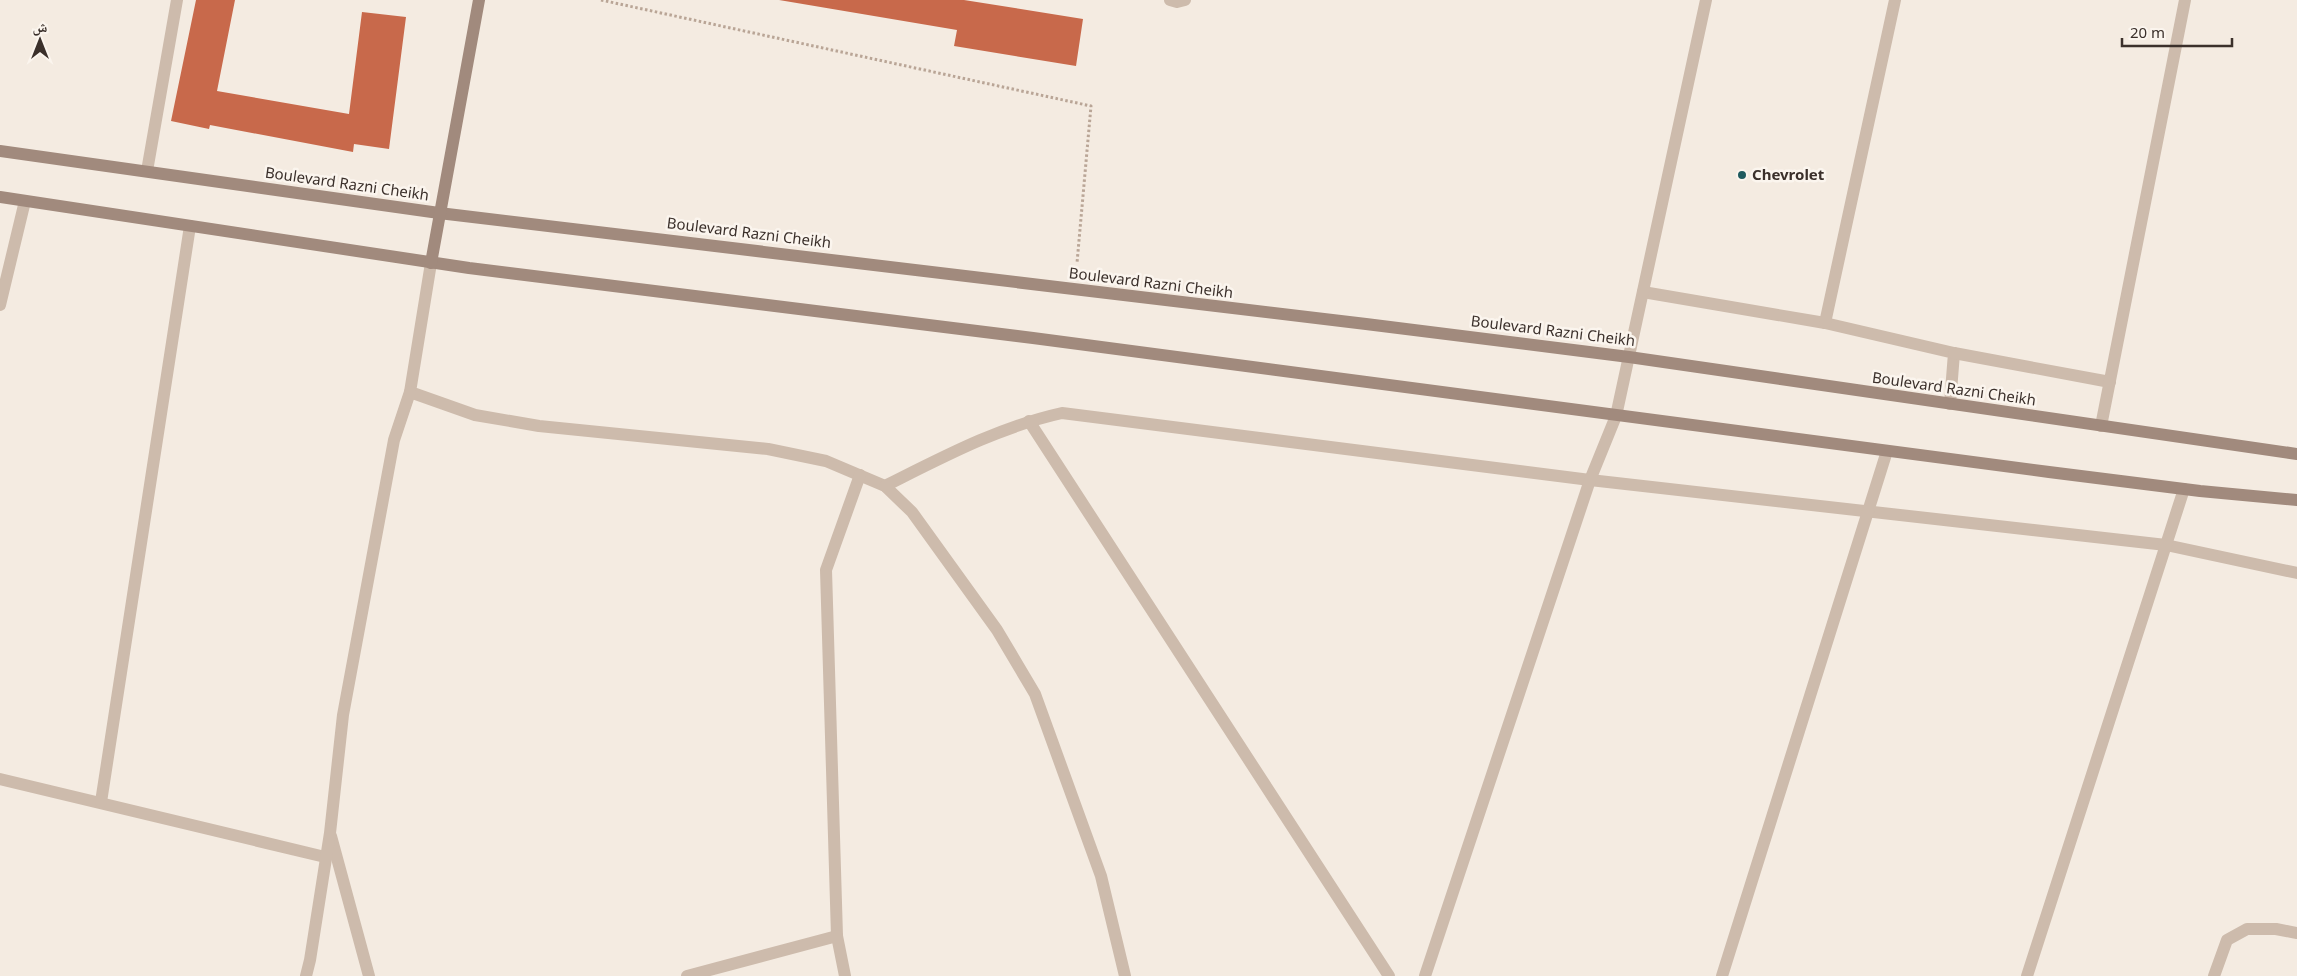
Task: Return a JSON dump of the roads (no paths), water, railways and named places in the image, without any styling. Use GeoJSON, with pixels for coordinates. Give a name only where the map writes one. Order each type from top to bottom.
{"type":"FeatureCollection","features":[{"type":"Feature","properties":{"kind":"main road"},"geometry":{"type":"LineString","coordinates":[[431,263],[480,0]]}},
{"type":"Feature","properties":{"kind":"main road","name":"Boulevard Razni Cheikh"},"geometry":{"type":"LineString","coordinates":[[0,150],[439,213],[1629,357],[2297,454]]}},
{"type":"Feature","properties":{"kind":"main road"},"geometry":{"type":"LineString","coordinates":[[0,197],[431,263],[1033,338],[1616,416],[2184,489],[2297,500]]}},
{"type":"Feature","properties":{"kind":"street"},"geometry":{"type":"LineString","coordinates":[[147,171],[177,0]]}},
{"type":"Feature","properties":{"kind":"street"},"geometry":{"type":"LineString","coordinates":[[1170,0],[1178,2],[1185,0]]}},
{"type":"Feature","properties":{"kind":"street"},"geometry":{"type":"LineString","coordinates":[[1425,976],[1590,480],[1616,416],[1706,0]]}},
{"type":"Feature","properties":{"kind":"street"},"geometry":{"type":"LineString","coordinates":[[1825,323],[1895,0]]}},
{"type":"Feature","properties":{"kind":"street"},"geometry":{"type":"LineString","coordinates":[[2101,426],[2185,0]]}},
{"type":"Feature","properties":{"kind":"street"},"geometry":{"type":"LineString","coordinates":[[0,305],[1,291],[24,201]]}},
{"type":"Feature","properties":{"kind":"street"},"geometry":{"type":"LineString","coordinates":[[101,802],[190,226]]}},
{"type":"Feature","properties":{"kind":"street"},"geometry":{"type":"LineString","coordinates":[[306,976],[330,834],[343,715],[359,620],[394,440],[410,392],[431,263]]}},
{"type":"Feature","properties":{"kind":"street"},"geometry":{"type":"LineString","coordinates":[[1643,292],[1825,323],[1954,353],[2110,382]]}},
{"type":"Feature","properties":{"kind":"street"},"geometry":{"type":"LineString","coordinates":[[1950,404],[1954,353]]}},
{"type":"Feature","properties":{"kind":"street"},"geometry":{"type":"LineString","coordinates":[[410,392],[475,415],[505,421],[768,449],[826,461],[885,486],[912,512],[997,630],[1035,694],[1101,876],[1125,976]]}},
{"type":"Feature","properties":{"kind":"street"},"geometry":{"type":"LineString","coordinates":[[885,486],[984,437],[1029,421],[1062,413],[1590,480],[2166,545],[2297,573]]}},
{"type":"Feature","properties":{"kind":"street"},"geometry":{"type":"LineString","coordinates":[[1029,421],[1389,976]]}},
{"type":"Feature","properties":{"kind":"street"},"geometry":{"type":"LineString","coordinates":[[1722,976],[1887,451]]}},
{"type":"Feature","properties":{"kind":"street"},"geometry":{"type":"LineString","coordinates":[[845,976],[837,936],[826,570],[860,475]]}},
{"type":"Feature","properties":{"kind":"street"},"geometry":{"type":"LineString","coordinates":[[2027,976],[2184,489]]}},
{"type":"Feature","properties":{"kind":"street"},"geometry":{"type":"LineString","coordinates":[[0,779],[325,857]]}},
{"type":"Feature","properties":{"kind":"street"},"geometry":{"type":"LineString","coordinates":[[330,834],[369,976]]}},
{"type":"Feature","properties":{"kind":"street"},"geometry":{"type":"LineString","coordinates":[[2214,976],[2226,940],[2247,929],[2276,929],[2297,933]]}},
{"type":"Feature","properties":{"kind":"street"},"geometry":{"type":"LineString","coordinates":[[687,976],[837,936]]}},
{"type":"Feature","properties":{"kind":"place","name":"Chevrolet"},"geometry":{"type":"Point","coordinates":[1742,175]}}]}
